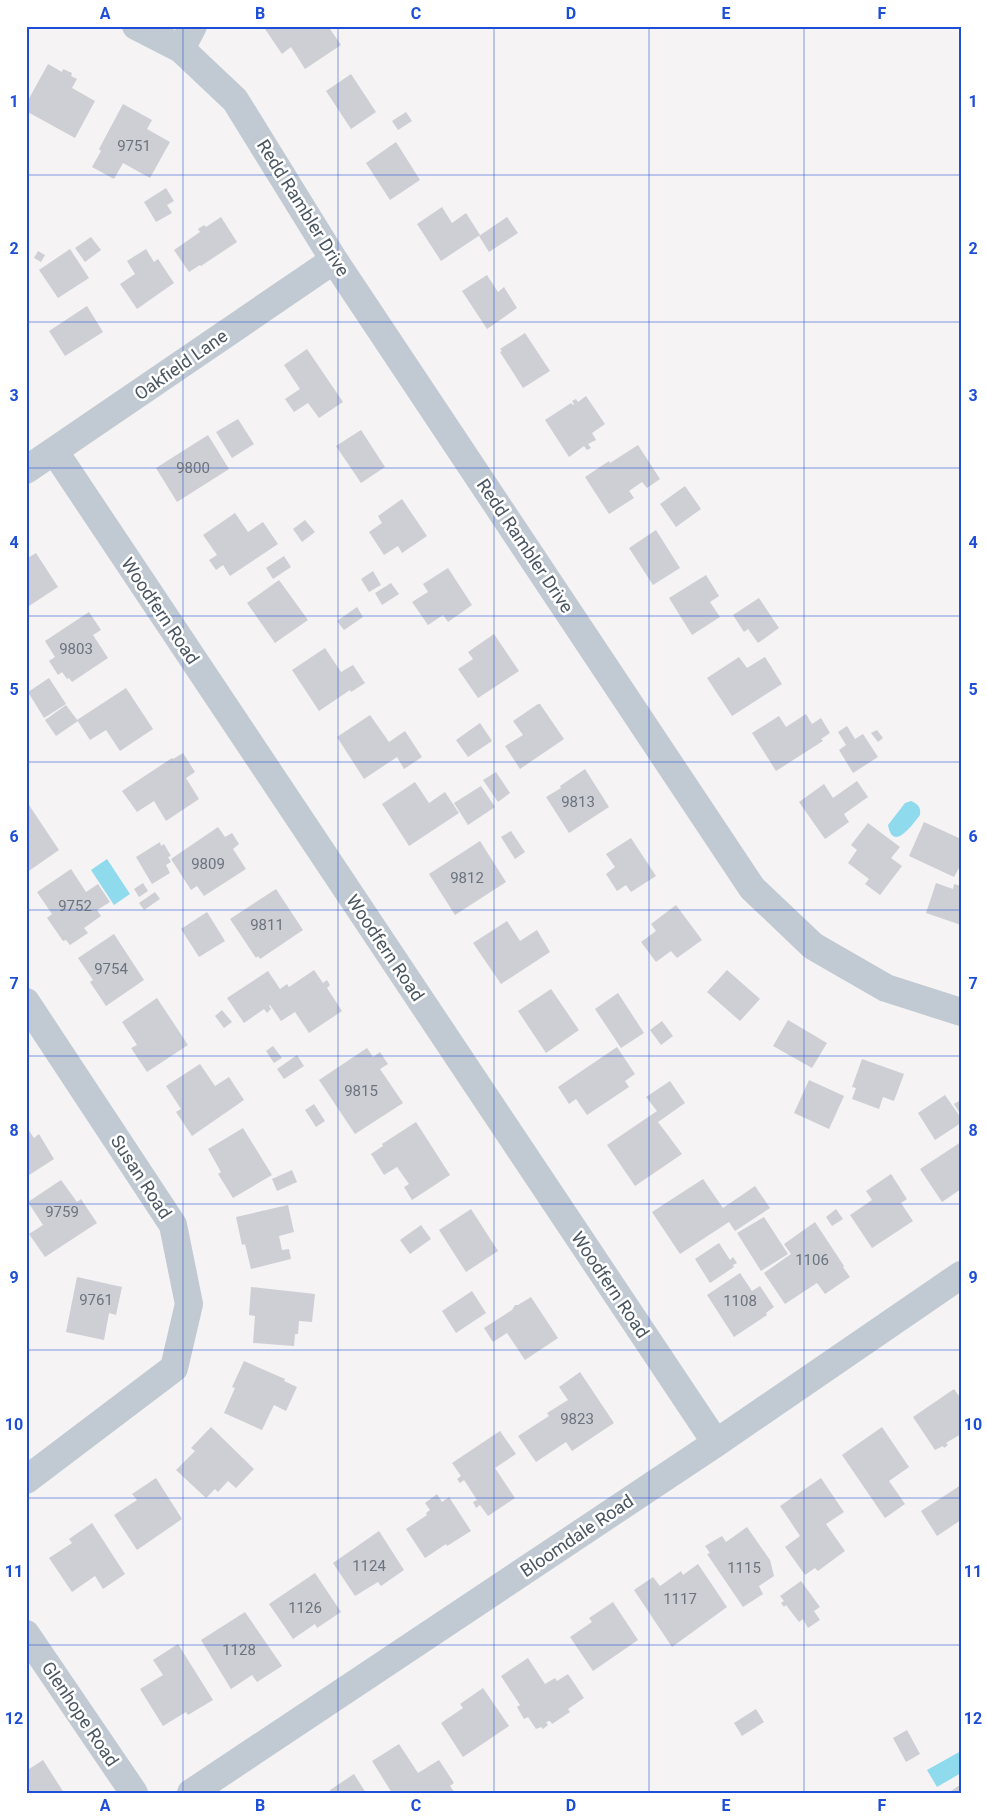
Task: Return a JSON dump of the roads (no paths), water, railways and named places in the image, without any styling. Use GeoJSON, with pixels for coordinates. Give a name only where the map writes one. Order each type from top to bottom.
{"type":"FeatureCollection","features":[{"type":"Feature","properties":{"kind":"street","name":"Redd Rambler Drive"},"geometry":{"type":"LineString","coordinates":[[136,26],[187,37],[235,100],[334,260],[752,888],[813,946],[886,988],[961,1012]]}},
{"type":"Feature","properties":{"kind":"street","name":"Oakfield Lane"},"geometry":{"type":"LineString","coordinates":[[26,470],[334,260]]}},
{"type":"Feature","properties":{"kind":"street","name":"Woodfern Road"},"geometry":{"type":"LineString","coordinates":[[54,452],[716,1443]]}},
{"type":"Feature","properties":{"kind":"street","name":"Susan Road"},"geometry":{"type":"LineString","coordinates":[[26,1002],[173,1225],[189,1304],[174,1368],[26,1480]]}},
{"type":"Feature","properties":{"kind":"street","name":"Bloomdale Road"},"geometry":{"type":"LineString","coordinates":[[191,1793],[716,1443],[961,1275]]}},
{"type":"Feature","properties":{"kind":"street","name":"Glenhope Road"},"geometry":{"type":"LineString","coordinates":[[26,1634],[134,1793]]}},
{"type":"Feature","properties":{"kind":"water"},"geometry":{"type":"Polygon","coordinates":[[[911,801],[918,806],[920,815],[908,830],[898,837],[894,837],[888,825],[905,803],[911,801]]]}},
{"type":"Feature","properties":{"kind":"water"},"geometry":{"type":"Polygon","coordinates":[[[107,859],[130,894],[114,905],[91,870],[107,859]]]}},
{"type":"Feature","properties":{"kind":"water"},"geometry":{"type":"Polygon","coordinates":[[[961,1751],[961,1773],[937,1787],[927,1770],[961,1751]]]}}]}
